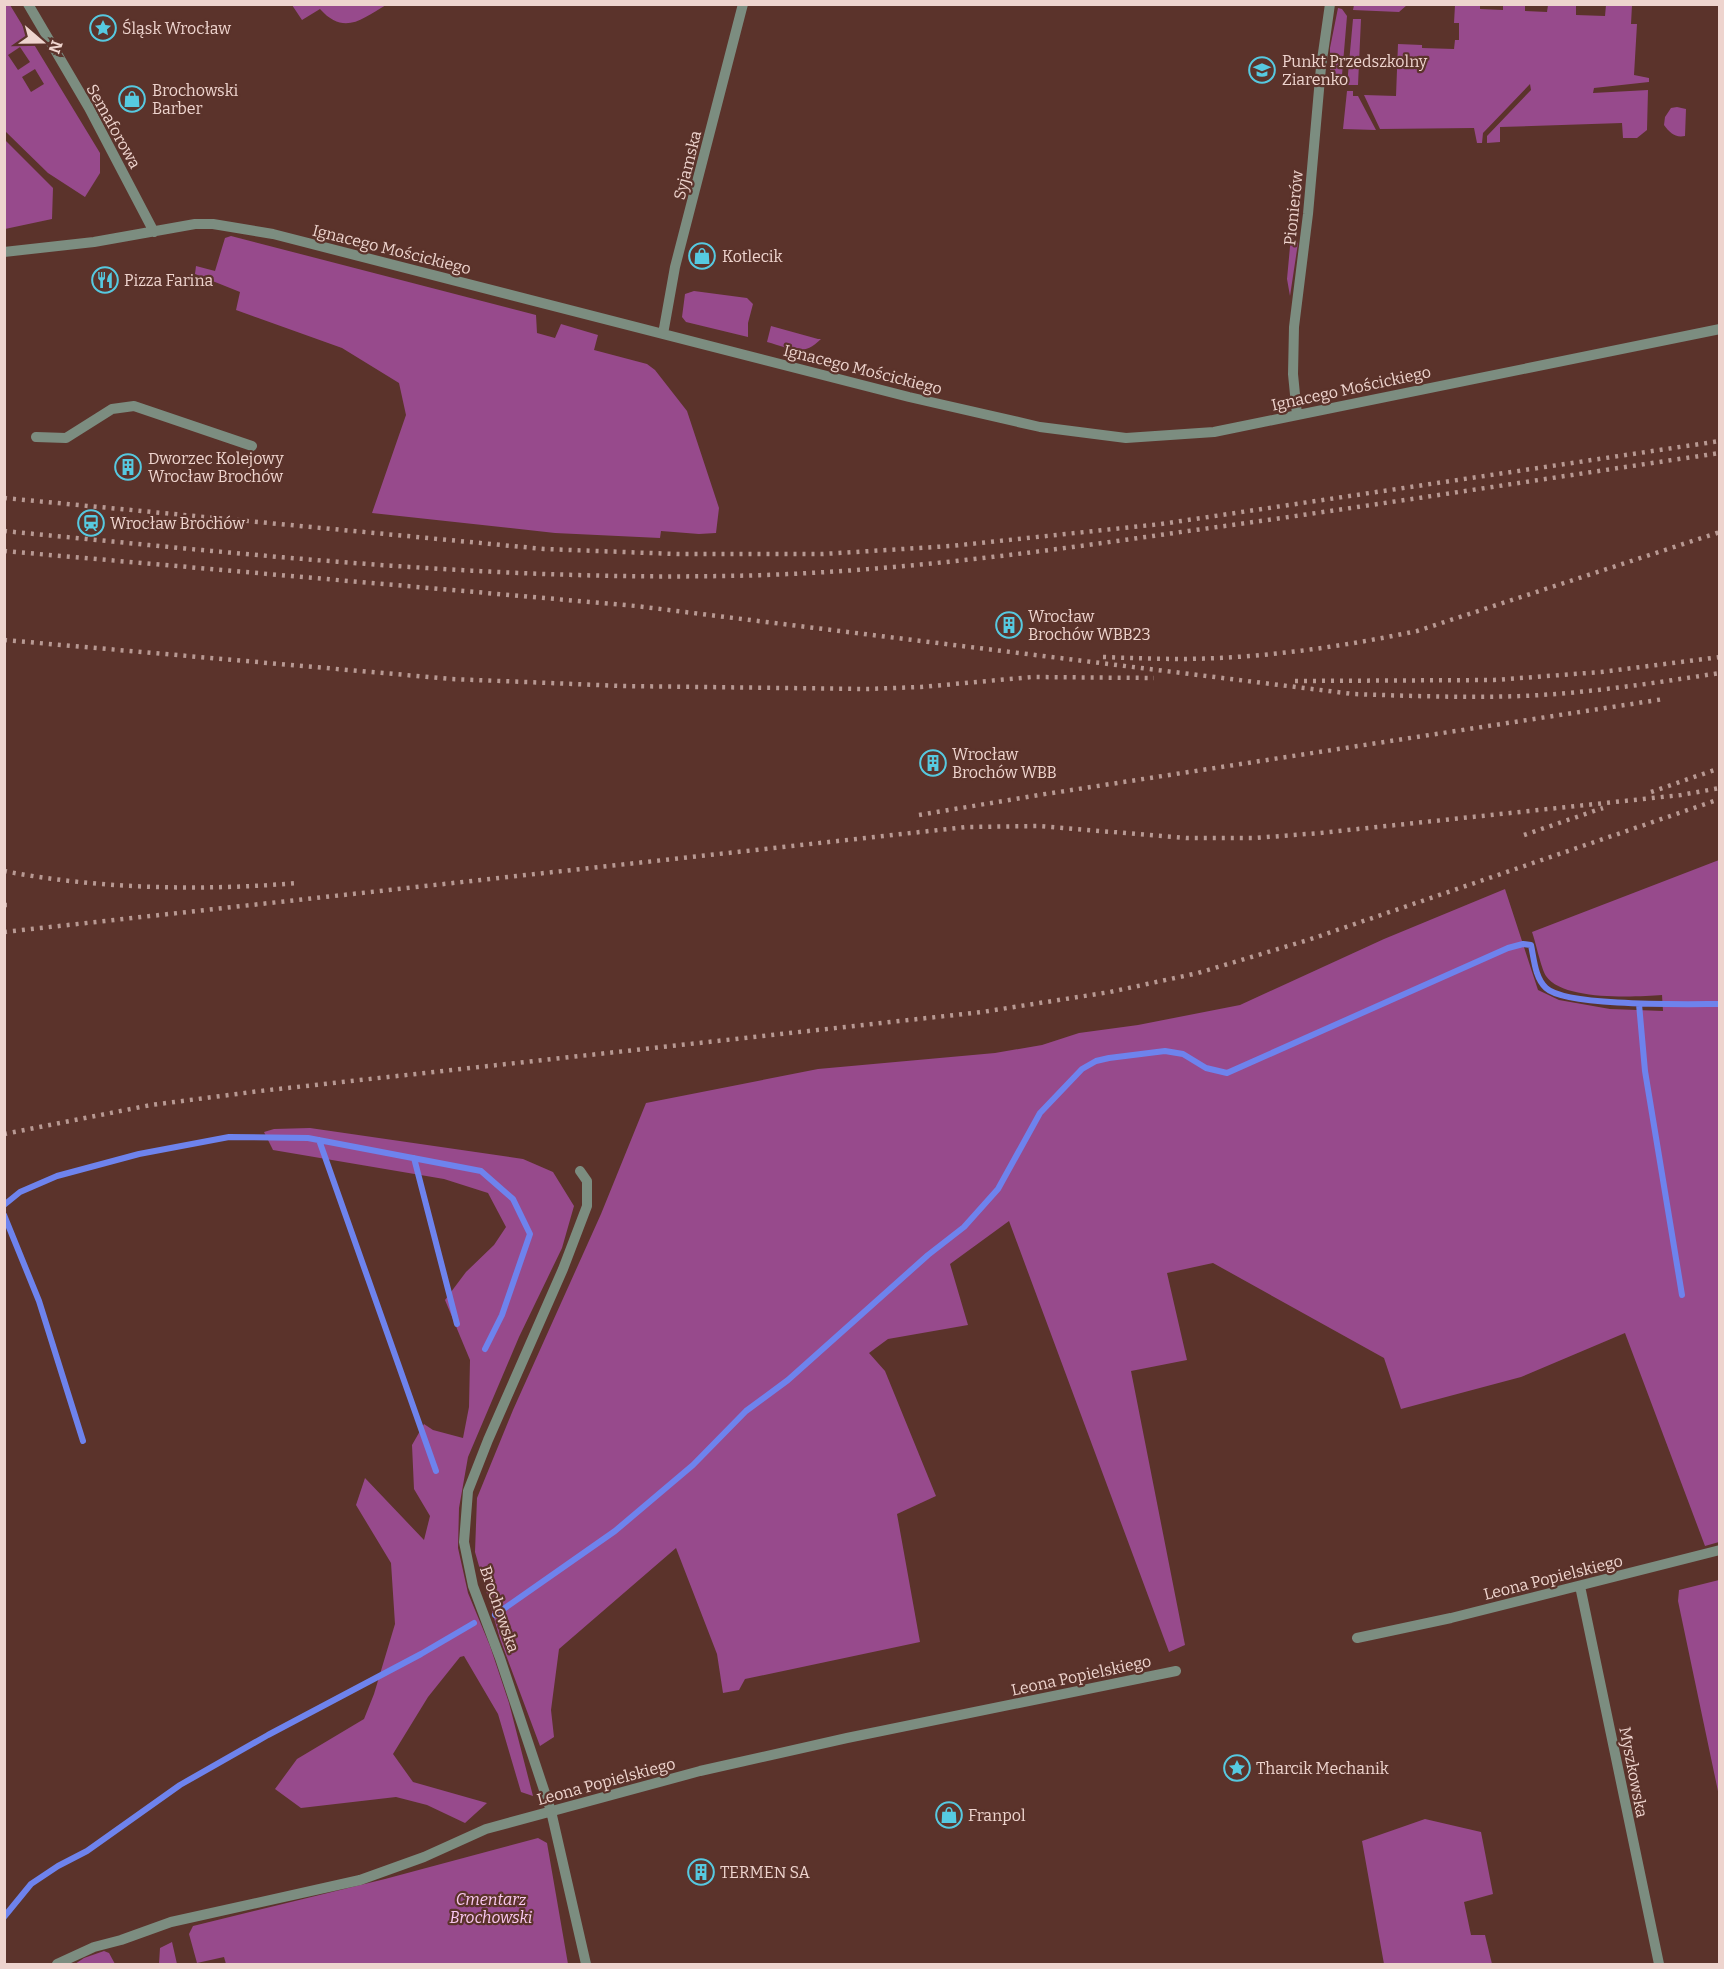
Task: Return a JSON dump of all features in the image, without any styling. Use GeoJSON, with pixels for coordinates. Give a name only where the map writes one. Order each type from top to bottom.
{"type":"FeatureCollection","features":[{"type":"Feature","properties":{"kind":"street","name":"Semaforowa"},"geometry":{"type":"LineString","coordinates":[[28,4],[89,108],[153,231]]}},
{"type":"Feature","properties":{"kind":"street","name":"Syjamska"},"geometry":{"type":"LineString","coordinates":[[663,334],[675,267],[743,4]]}},
{"type":"Feature","properties":{"kind":"street","name":"Pionierów"},"geometry":{"type":"LineString","coordinates":[[1298,415],[1293,374],[1294,327],[1308,214],[1321,67],[1330,4]]}},
{"type":"Feature","properties":{"kind":"street","name":"Ignacego Mościckiego"},"geometry":{"type":"LineString","coordinates":[[4,252],[94,242],[195,224],[213,224],[273,234],[909,397],[1040,428],[1126,438],[1214,432],[1719,329]]}},
{"type":"Feature","properties":{"kind":"street"},"geometry":{"type":"LineString","coordinates":[[36,436],[66,438],[112,409],[134,406],[252,446]]}},
{"type":"Feature","properties":{"kind":"street","name":"Brochowska"},"geometry":{"type":"LineString","coordinates":[[580,1171],[587,1181],[588,1206],[468,1491],[464,1542],[473,1586],[500,1658],[551,1811],[586,1965]]}},
{"type":"Feature","properties":{"kind":"street","name":"Leona Popielskiego"},"geometry":{"type":"LineString","coordinates":[[1358,1638],[1451,1618],[1719,1550]]}},
{"type":"Feature","properties":{"kind":"street","name":"Myszkowska"},"geometry":{"type":"LineString","coordinates":[[1580,1586],[1659,1965]]}},
{"type":"Feature","properties":{"kind":"street","name":"Leona Popielskiego"},"geometry":{"type":"LineString","coordinates":[[57,1965],[94,1947],[171,1922],[360,1880],[424,1857],[486,1829],[700,1771],[1176,1671]]}},
{"type":"Feature","properties":{"kind":"green space"},"geometry":{"type":"Polygon","coordinates":[[[1354,4],[1407,5],[1399,12],[1353,10],[1354,4]]]}},
{"type":"Feature","properties":{"kind":"green space"},"geometry":{"type":"Polygon","coordinates":[[[4,5],[10,5],[100,153],[100,173],[85,197],[48,173],[5,131],[4,5]],[[20,47],[8,55],[18,70],[30,62],[20,47]],[[35,69],[22,77],[31,92],[44,84],[35,69]]]}},
{"type":"Feature","properties":{"kind":"green space"},"geometry":{"type":"Polygon","coordinates":[[[292,5],[386,5],[361,20],[345,23],[337,22],[320,9],[302,20],[292,5]]]}},
{"type":"Feature","properties":{"kind":"green space"},"geometry":{"type":"Polygon","coordinates":[[[1455,5],[1480,5],[1480,9],[1503,10],[1503,5],[1525,5],[1525,11],[1547,12],[1548,5],[1576,6],[1576,15],[1605,16],[1606,5],[1632,5],[1631,24],[1637,24],[1634,75],[1649,78],[1649,82],[1594,88],[1593,93],[1648,90],[1647,130],[1637,138],[1623,138],[1622,123],[1500,127],[1500,142],[1487,143],[1487,136],[1531,90],[1530,84],[1483,133],[1482,143],[1477,143],[1474,128],[1380,129],[1364,95],[1396,96],[1398,44],[1422,45],[1422,48],[1454,49],[1455,40],[1459,40],[1459,23],[1454,23],[1455,5]]]}},
{"type":"Feature","properties":{"kind":"green space"},"geometry":{"type":"Polygon","coordinates":[[[1338,8],[1342,9],[1347,16],[1342,75],[1330,75],[1330,48],[1338,8]]]}},
{"type":"Feature","properties":{"kind":"green space"},"geometry":{"type":"Polygon","coordinates":[[[1353,19],[1361,19],[1358,85],[1347,85],[1353,19]]]}},
{"type":"Feature","properties":{"kind":"green space"},"geometry":{"type":"Polygon","coordinates":[[[1347,91],[1353,91],[1353,96],[1358,96],[1376,130],[1343,129],[1347,91]]]}},
{"type":"Feature","properties":{"kind":"green space"},"geometry":{"type":"Polygon","coordinates":[[[1671,108],[1686,109],[1685,136],[1673,134],[1664,125],[1665,117],[1671,108]]]}},
{"type":"Feature","properties":{"kind":"green space"},"geometry":{"type":"Polygon","coordinates":[[[5,140],[53,188],[52,219],[5,229],[5,140]]]}},
{"type":"Feature","properties":{"kind":"green space"},"geometry":{"type":"Polygon","coordinates":[[[231,236],[536,315],[537,333],[555,338],[561,324],[598,335],[594,350],[647,364],[655,370],[687,411],[719,508],[716,533],[661,531],[660,538],[555,533],[372,513],[406,415],[399,383],[342,348],[236,310],[240,292],[195,274],[196,266],[215,271],[225,238],[231,236]]]}},
{"type":"Feature","properties":{"kind":"green space"},"geometry":{"type":"Polygon","coordinates":[[[1291,236],[1298,243],[1290,296],[1287,279],[1291,236]]]}},
{"type":"Feature","properties":{"kind":"green space"},"geometry":{"type":"Polygon","coordinates":[[[694,291],[747,298],[753,304],[748,323],[748,337],[686,322],[682,317],[685,294],[694,291]]]}},
{"type":"Feature","properties":{"kind":"green space"},"geometry":{"type":"Polygon","coordinates":[[[771,326],[821,339],[802,350],[789,349],[767,342],[771,326]]]}},
{"type":"Feature","properties":{"kind":"green space"},"geometry":{"type":"Polygon","coordinates":[[[1719,860],[1719,1542],[1705,1546],[1625,1333],[1521,1377],[1401,1409],[1384,1358],[1213,1263],[1167,1273],[1187,1360],[1131,1371],[1185,1645],[1169,1652],[1009,1221],[950,1264],[968,1325],[888,1339],[869,1353],[885,1371],[936,1496],[897,1514],[920,1642],[745,1679],[739,1690],[723,1693],[717,1654],[676,1548],[559,1649],[551,1710],[554,1737],[540,1746],[500,1639],[475,1552],[477,1498],[513,1410],[601,1214],[646,1103],[818,1069],[995,1053],[1042,1045],[1079,1033],[1138,1025],[1240,1005],[1384,939],[1505,889],[1538,990],[1559,1000],[1610,1009],[1663,1011],[1662,995],[1600,996],[1568,990],[1555,984],[1544,972],[1532,932],[1719,860]]]}},
{"type":"Feature","properties":{"kind":"green space"},"geometry":{"type":"Polygon","coordinates":[[[310,1128],[523,1159],[553,1172],[574,1206],[562,1248],[519,1337],[468,1457],[459,1508],[458,1548],[468,1593],[490,1646],[509,1703],[533,1796],[521,1792],[498,1714],[464,1656],[460,1657],[428,1697],[393,1754],[413,1782],[487,1803],[465,1823],[427,1805],[396,1797],[301,1808],[275,1789],[297,1759],[364,1719],[395,1624],[391,1563],[356,1505],[365,1478],[424,1540],[430,1516],[414,1489],[412,1445],[424,1424],[433,1430],[463,1438],[469,1407],[470,1360],[445,1300],[466,1272],[494,1245],[506,1227],[488,1193],[444,1179],[273,1150],[264,1132],[274,1129],[310,1128]]]}},
{"type":"Feature","properties":{"kind":"green space"},"geometry":{"type":"Polygon","coordinates":[[[1720,1580],[1719,1796],[1678,1601],[1679,1590],[1720,1580]]]}},
{"type":"Feature","properties":{"kind":"green space"},"geometry":{"type":"Polygon","coordinates":[[[1425,1819],[1481,1832],[1493,1894],[1464,1902],[1471,1935],[1485,1935],[1492,1964],[1384,1964],[1362,1841],[1425,1819]]]}},
{"type":"Feature","properties":{"kind":"green space","name":"Cmentarz Brochowski"},"geometry":{"type":"Polygon","coordinates":[[[538,1838],[547,1843],[568,1964],[226,1964],[224,1957],[197,1963],[189,1934],[193,1926],[385,1879],[538,1838]]]}},
{"type":"Feature","properties":{"kind":"green space"},"geometry":{"type":"Polygon","coordinates":[[[172,1942],[177,1964],[159,1964],[160,1948],[172,1942]]]}},
{"type":"Feature","properties":{"kind":"green space"},"geometry":{"type":"Polygon","coordinates":[[[104,1951],[109,1953],[115,1964],[75,1964],[84,1958],[104,1951]]]}},
{"type":"Feature","properties":{"kind":"waterway"},"geometry":{"type":"LineString","coordinates":[[495,1615],[615,1531],[693,1465],[746,1411],[788,1380],[928,1255],[964,1227],[998,1189],[1040,1113],[1082,1069],[1096,1061],[1165,1051],[1183,1054],[1206,1068],[1227,1073],[1508,948],[1523,944],[1531,945],[1542,984],[1558,994],[1577,999],[1628,1003],[1720,1004]]}},
{"type":"Feature","properties":{"kind":"waterway"},"geometry":{"type":"LineString","coordinates":[[1639,1004],[1645,1071],[1682,1295]]}},
{"type":"Feature","properties":{"kind":"waterway"},"geometry":{"type":"LineString","coordinates":[[4,1205],[20,1192],[57,1176],[139,1154],[229,1137],[308,1138],[481,1171],[513,1199],[530,1234],[502,1315],[485,1349]]}},
{"type":"Feature","properties":{"kind":"waterway"},"geometry":{"type":"LineString","coordinates":[[319,1140],[436,1471]]}},
{"type":"Feature","properties":{"kind":"waterway"},"geometry":{"type":"LineString","coordinates":[[414,1158],[457,1324]]}},
{"type":"Feature","properties":{"kind":"waterway"},"geometry":{"type":"LineString","coordinates":[[4,1215],[39,1301],[83,1441]]}},
{"type":"Feature","properties":{"kind":"waterway"},"geometry":{"type":"LineString","coordinates":[[4,1917],[31,1884],[58,1866],[87,1851],[180,1785],[474,1623]]}},
{"type":"Feature","properties":{"kind":"railway"},"geometry":{"type":"LineString","coordinates":[[4,498],[544,549],[677,554],[823,554],[951,546],[1161,524],[1720,441]]}},
{"type":"Feature","properties":{"kind":"railway"},"geometry":{"type":"LineString","coordinates":[[4,531],[452,570],[632,576],[780,574],[897,567],[1072,547],[1720,453]]}},
{"type":"Feature","properties":{"kind":"railway"},"geometry":{"type":"LineString","coordinates":[[1103,657],[1185,659],[1273,654],[1331,647],[1417,631],[1720,532]]}},
{"type":"Feature","properties":{"kind":"railway"},"geometry":{"type":"LineString","coordinates":[[4,551],[636,606],[1353,694],[1459,697],[1548,695],[1720,673]]}},
{"type":"Feature","properties":{"kind":"railway"},"geometry":{"type":"LineString","coordinates":[[4,640],[452,679],[621,686],[867,689],[921,687],[1032,677],[1154,678]]}},
{"type":"Feature","properties":{"kind":"railway"},"geometry":{"type":"LineString","coordinates":[[1295,681],[1494,680],[1601,672],[1720,657]]}},
{"type":"Feature","properties":{"kind":"railway"},"geometry":{"type":"LineString","coordinates":[[919,815],[1664,699]]}},
{"type":"Feature","properties":{"kind":"railway"},"geometry":{"type":"LineString","coordinates":[[1651,792],[1720,768]]}},
{"type":"Feature","properties":{"kind":"railway"},"geometry":{"type":"LineString","coordinates":[[4,932],[966,827],[1038,826],[1187,838],[1255,838],[1681,795],[1720,788]]}},
{"type":"Feature","properties":{"kind":"railway"},"geometry":{"type":"LineString","coordinates":[[4,1134],[151,1105],[260,1091],[982,1012],[1110,992],[1198,973],[1308,940],[1720,799]]}},
{"type":"Feature","properties":{"kind":"railway"},"geometry":{"type":"LineString","coordinates":[[1524,835],[1603,808]]}},
{"type":"Feature","properties":{"kind":"railway"},"geometry":{"type":"LineString","coordinates":[[4,871],[76,882],[150,887],[225,887],[297,883]]}},
{"type":"Feature","properties":{"kind":"place","name":"Śląsk Wrocław"},"geometry":{"type":"Point","coordinates":[103,28]}},
{"type":"Feature","properties":{"kind":"place","name":"Punkt Przedszkolny Ziarenko"},"geometry":{"type":"Point","coordinates":[1262,70]}},
{"type":"Feature","properties":{"kind":"place","name":"Brochowski Barber"},"geometry":{"type":"Point","coordinates":[132,99]}},
{"type":"Feature","properties":{"kind":"place","name":"Kotlecik"},"geometry":{"type":"Point","coordinates":[702,256]}},
{"type":"Feature","properties":{"kind":"place","name":"Pizza Farina"},"geometry":{"type":"Point","coordinates":[105,280]}},
{"type":"Feature","properties":{"kind":"place","name":"Dworzec Kolejowy Wrocław Brochów"},"geometry":{"type":"Point","coordinates":[128,467]}},
{"type":"Feature","properties":{"kind":"place","name":"Wrocław Brochów"},"geometry":{"type":"Point","coordinates":[91,523]}},
{"type":"Feature","properties":{"kind":"place","name":"Wrocław Brochów WBB23"},"geometry":{"type":"Point","coordinates":[1009,625]}},
{"type":"Feature","properties":{"kind":"place","name":"Wrocław Brochów WBB"},"geometry":{"type":"Point","coordinates":[933,763]}},
{"type":"Feature","properties":{"kind":"place","name":"Tharcik Mechanik"},"geometry":{"type":"Point","coordinates":[1237,1768]}},
{"type":"Feature","properties":{"kind":"place","name":"Franpol"},"geometry":{"type":"Point","coordinates":[949,1815]}},
{"type":"Feature","properties":{"kind":"place","name":"TERMEN SA"},"geometry":{"type":"Point","coordinates":[701,1872]}}]}
